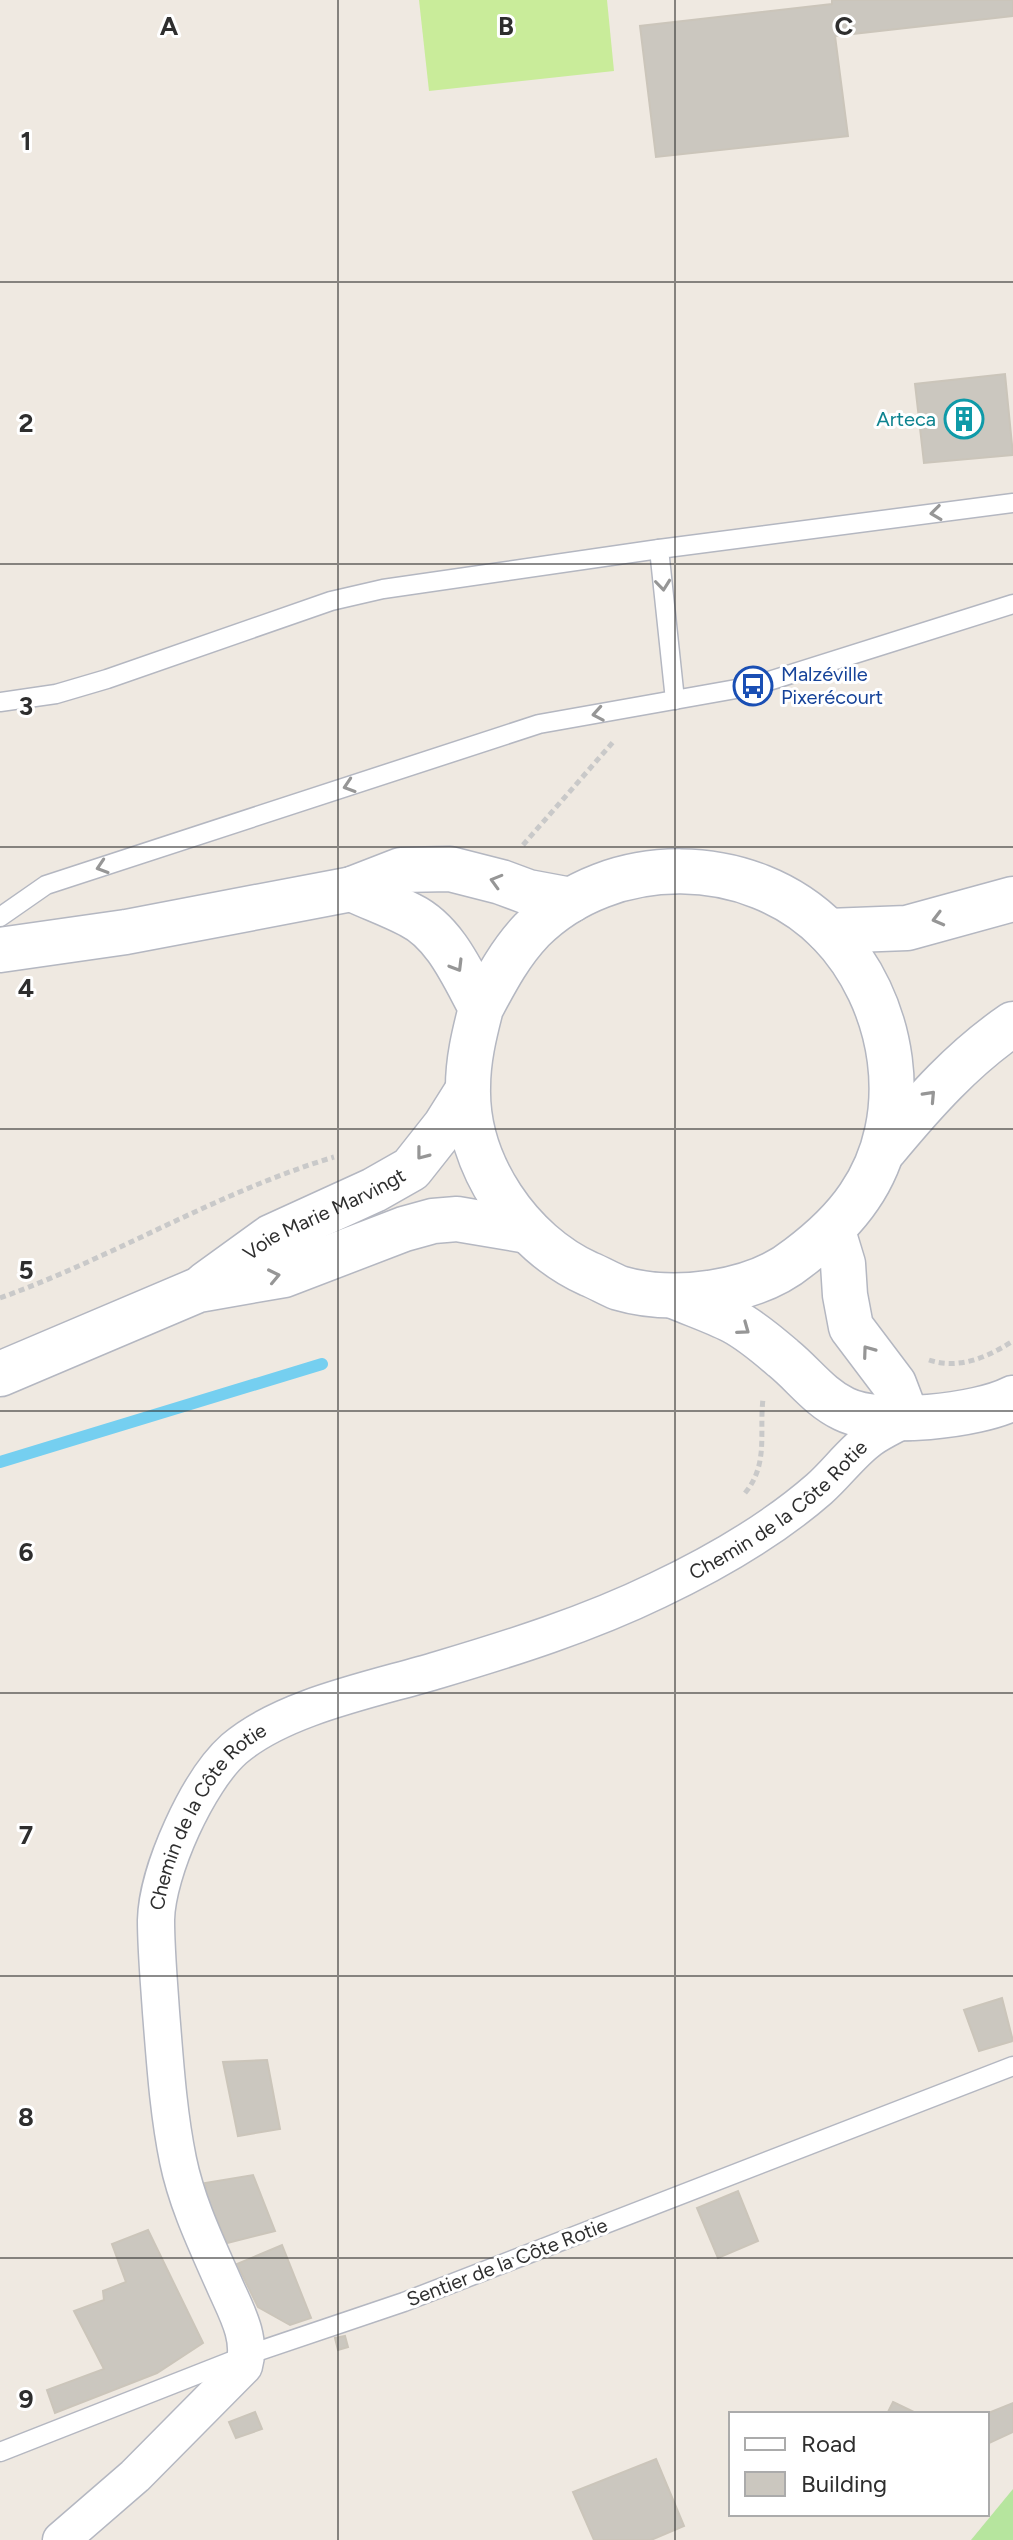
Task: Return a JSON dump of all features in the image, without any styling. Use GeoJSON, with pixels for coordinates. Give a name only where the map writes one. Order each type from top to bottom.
{"type":"FeatureCollection","features":[{"type":"Feature","properties":{"kind":"main road"},"geometry":{"type":"LineString","coordinates":[[0,950],[126,932],[352,889],[401,870],[450,869],[528,892],[571,900]]}},
{"type":"Feature","properties":{"kind":"main road"},"geometry":{"type":"LineString","coordinates":[[659,871],[705,872],[751,882],[792,903],[828,931],[859,968],[880,1011],[891,1059],[891,1107],[880,1154],[861,1195],[833,1231],[787,1267],[760,1279],[733,1290],[674,1296],[620,1288],[571,1266],[528,1231],[497,1190],[476,1142],[467,1091],[471,1049],[481,1008],[503,966],[534,929],[571,900],[613,881],[659,871]]}},
{"type":"Feature","properties":{"kind":"main road"},"geometry":{"type":"LineString","coordinates":[[352,889],[411,915],[429,929],[443,942],[481,1008]]}},
{"type":"Feature","properties":{"kind":"main road"},"geometry":{"type":"LineString","coordinates":[[828,931],[907,928],[1013,899]]}},
{"type":"Feature","properties":{"kind":"main road"},"geometry":{"type":"LineString","coordinates":[[880,1154],[930,1095],[984,1043],[1013,1024]]}},
{"type":"Feature","properties":{"kind":"main road","name":"Voie Marie Marvingt"},"geometry":{"type":"LineString","coordinates":[[0,1374],[198,1290],[271,1237],[374,1190],[411,1169],[445,1126],[467,1091]]}},
{"type":"Feature","properties":{"kind":"main road","name":"Voie Marie Marvingt"},"geometry":{"type":"LineString","coordinates":[[198,1290],[284,1275],[433,1221],[457,1219],[528,1231]]}},
{"type":"Feature","properties":{"kind":"main road"},"geometry":{"type":"LineString","coordinates":[[833,1231],[843,1264],[851,1327],[894,1384],[907,1418]]}},
{"type":"Feature","properties":{"kind":"main road"},"geometry":{"type":"LineString","coordinates":[[674,1296],[736,1322],[784,1359],[822,1395],[846,1410],[871,1417],[907,1418],[981,1409],[1013,1398]]}},
{"type":"Feature","properties":{"kind":"street","name":"Chemin de la Côte Rotie"},"geometry":{"type":"LineString","coordinates":[[247,2355],[245,2333],[196,2221],[178,2163],[161,2013],[156,1917],[165,1872],[181,1830],[202,1790],[232,1751],[255,1733],[288,1716],[512,1647],[613,1610],[709,1564],[776,1523],[820,1488],[869,1440],[907,1418]]}},
{"type":"Feature","properties":{"kind":"street"},"geometry":{"type":"LineString","coordinates":[[61,2540],[135,2476],[244,2366],[247,2355]]}},
{"type":"Feature","properties":{"kind":"lane"},"geometry":{"type":"LineString","coordinates":[[0,702],[56,694],[107,679],[331,601],[370,592],[659,549],[1013,503]]}},
{"type":"Feature","properties":{"kind":"lane"},"geometry":{"type":"LineString","coordinates":[[659,549],[675,700]]}},
{"type":"Feature","properties":{"kind":"lane"},"geometry":{"type":"LineString","coordinates":[[0,917],[46,885],[524,729],[753,686],[1013,604]]}},
{"type":"Feature","properties":{"kind":"lane","name":"Sentier de la Côte Rotie"},"geometry":{"type":"LineString","coordinates":[[0,2452],[247,2355],[404,2302],[1013,2066]]}},
{"type":"Feature","properties":{"kind":"path"},"geometry":{"type":"LineString","coordinates":[[501,882],[505,866],[614,742],[612,733]]}},
{"type":"Feature","properties":{"kind":"path"},"geometry":{"type":"LineString","coordinates":[[0,1298],[43,1283],[283,1173],[338,1156]]}},
{"type":"Feature","properties":{"kind":"path"},"geometry":{"type":"LineString","coordinates":[[922,1357],[934,1362],[960,1364],[991,1355],[1013,1341]]}},
{"type":"Feature","properties":{"kind":"path"},"geometry":{"type":"LineString","coordinates":[[743,1496],[752,1485],[760,1466],[764,1388]]}},
{"type":"Feature","properties":{"kind":"green space"},"geometry":{"type":"Polygon","coordinates":[[[419,0],[607,0],[614,71],[429,91],[419,0]]]}},
{"type":"Feature","properties":{"kind":"green space"},"geometry":{"type":"Polygon","coordinates":[[[1013,2489],[1013,2540],[971,2540],[1013,2489]]]}},
{"type":"Feature","properties":{"kind":"building"},"geometry":{"type":"Polygon","coordinates":[[[832,0],[1013,0],[1013,16],[835,36],[848,136],[656,157],[640,26],[832,4],[832,0]]]}},
{"type":"Feature","properties":{"kind":"building","name":"Arteca"},"geometry":{"type":"Polygon","coordinates":[[[1005,374],[1013,455],[924,463],[915,384],[1005,374]]]}},
{"type":"Feature","properties":{"kind":"building"},"geometry":{"type":"Polygon","coordinates":[[[1002,1998],[1013,2041],[979,2051],[964,2010],[1002,1998]]]}},
{"type":"Feature","properties":{"kind":"building"},"geometry":{"type":"Polygon","coordinates":[[[267,2060],[280,2129],[238,2136],[223,2062],[267,2060]]]}},
{"type":"Feature","properties":{"kind":"building"},"geometry":{"type":"Polygon","coordinates":[[[253,2175],[275,2231],[227,2243],[208,2200],[205,2183],[253,2175]]]}},
{"type":"Feature","properties":{"kind":"building"},"geometry":{"type":"Polygon","coordinates":[[[738,2191],[758,2241],[718,2258],[697,2208],[738,2191]]]}},
{"type":"Feature","properties":{"kind":"building"},"geometry":{"type":"Polygon","coordinates":[[[148,2230],[203,2343],[157,2373],[55,2413],[47,2390],[104,2369],[74,2311],[104,2300],[103,2291],[126,2282],[112,2244],[148,2230]]]}},
{"type":"Feature","properties":{"kind":"building"},"geometry":{"type":"Polygon","coordinates":[[[282,2245],[311,2318],[290,2325],[258,2307],[237,2264],[282,2245]]]}},
{"type":"Feature","properties":{"kind":"building"},"geometry":{"type":"Polygon","coordinates":[[[345,2336],[348,2347],[338,2350],[335,2338],[345,2336]]]}},
{"type":"Feature","properties":{"kind":"building"},"geometry":{"type":"Polygon","coordinates":[[[893,2402],[914,2412],[888,2412],[893,2402]]]}},
{"type":"Feature","properties":{"kind":"building"},"geometry":{"type":"Polygon","coordinates":[[[1013,2403],[1013,2432],[989,2443],[989,2413],[1013,2403]]]}},
{"type":"Feature","properties":{"kind":"building"},"geometry":{"type":"Polygon","coordinates":[[[255,2412],[262,2429],[236,2438],[229,2422],[255,2412]]]}},
{"type":"Feature","properties":{"kind":"building"},"geometry":{"type":"Polygon","coordinates":[[[656,2459],[684,2526],[651,2540],[594,2540],[573,2492],[656,2459]]]}},
{"type":"Feature","properties":{"kind":"waterway"},"geometry":{"type":"LineString","coordinates":[[0,1462],[322,1364]]}},
{"type":"Feature","properties":{"kind":"place","name":"Arteca"},"geometry":{"type":"Point","coordinates":[964,419]}},
{"type":"Feature","properties":{"kind":"place","name":"Malzéville Pixerécourt"},"geometry":{"type":"Point","coordinates":[753,686]}}]}
